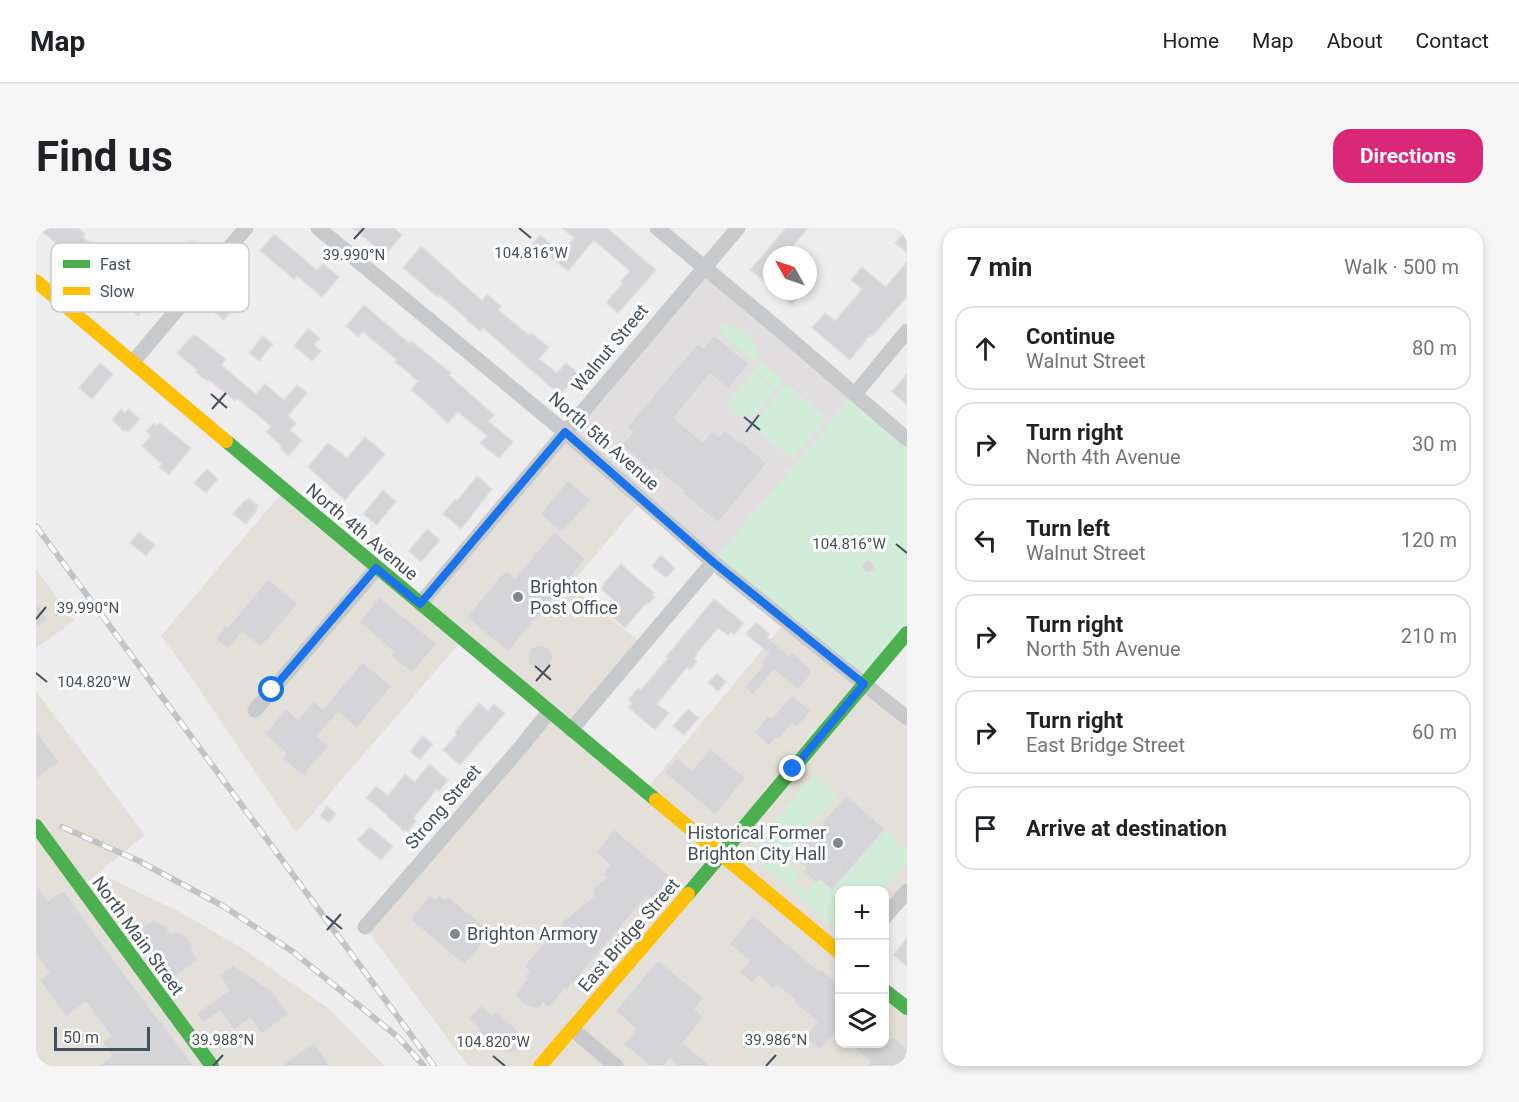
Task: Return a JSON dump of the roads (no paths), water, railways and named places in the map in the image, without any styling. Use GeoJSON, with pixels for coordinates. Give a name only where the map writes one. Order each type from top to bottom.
{"type":"FeatureCollection","features":[{"type":"Feature","properties":{"kind":"street"},"geometry":{"type":"LineString","coordinates":[[233,243],[246,228]]}},
{"type":"Feature","properties":{"kind":"street","name":"North 5th Avenue"},"geometry":{"type":"LineString","coordinates":[[318,228],[565,432],[713,562],[907,718]]}},
{"type":"Feature","properties":{"kind":"street"},"geometry":{"type":"LineString","coordinates":[[657,228],[907,439]]}},
{"type":"Feature","properties":{"kind":"street","name":"Walnut Street"},"geometry":{"type":"LineString","coordinates":[[420,604],[738,228]]}},
{"type":"Feature","properties":{"kind":"street","name":"North 4th Avenue"},"geometry":{"type":"LineString","coordinates":[[36,281],[51,294]]}},
{"type":"Feature","properties":{"kind":"street","name":"North 4th Avenue"},"geometry":{"type":"LineString","coordinates":[[73,312],[376,568],[835,949]]}},
{"type":"Feature","properties":{"kind":"street"},"geometry":{"type":"LineString","coordinates":[[132,362],[175,312]]}},
{"type":"Feature","properties":{"kind":"street"},"geometry":{"type":"LineString","coordinates":[[855,394],[907,331]]}},
{"type":"Feature","properties":{"kind":"street"},"geometry":{"type":"LineString","coordinates":[[571,730],[713,562]]}},
{"type":"Feature","properties":{"kind":"street"},"geometry":{"type":"LineString","coordinates":[[255,710],[376,568]]}},
{"type":"Feature","properties":{"kind":"street","name":"East Bridge Street"},"geometry":{"type":"LineString","coordinates":[[540,1066],[907,633]]}},
{"type":"Feature","properties":{"kind":"street","name":"Strong Street"},"geometry":{"type":"LineString","coordinates":[[365,927],[549,712]]}},
{"type":"Feature","properties":{"kind":"street","name":"North Main Street"},"geometry":{"type":"LineString","coordinates":[[36,826],[212,1066]]}},
{"type":"Feature","properties":{"kind":"street"},"geometry":{"type":"LineString","coordinates":[[889,913],[907,891]]}},
{"type":"Feature","properties":{"kind":"street"},"geometry":{"type":"LineString","coordinates":[[889,993],[907,1008]]}},
{"type":"Feature","properties":{"kind":"street"},"geometry":{"type":"LineString","coordinates":[[572,1029],[616,1066]]}},
{"type":"Feature","properties":{"kind":"railway"},"geometry":{"type":"LineString","coordinates":[[36,526],[434,1066]]}},
{"type":"Feature","properties":{"kind":"railway"},"geometry":{"type":"LineString","coordinates":[[62,827],[139,861],[223,906],[292,951],[399,1038],[424,1066]]}},
{"type":"Feature","properties":{"kind":"place","name":"Brighton Post Office"},"geometry":{"type":"Point","coordinates":[518,597]}},
{"type":"Feature","properties":{"kind":"place","name":"Historical Former Brighton City Hall"},"geometry":{"type":"Point","coordinates":[838,843]}},
{"type":"Feature","properties":{"kind":"place","name":"Brighton Armory"},"geometry":{"type":"Point","coordinates":[455,934]}}]}
